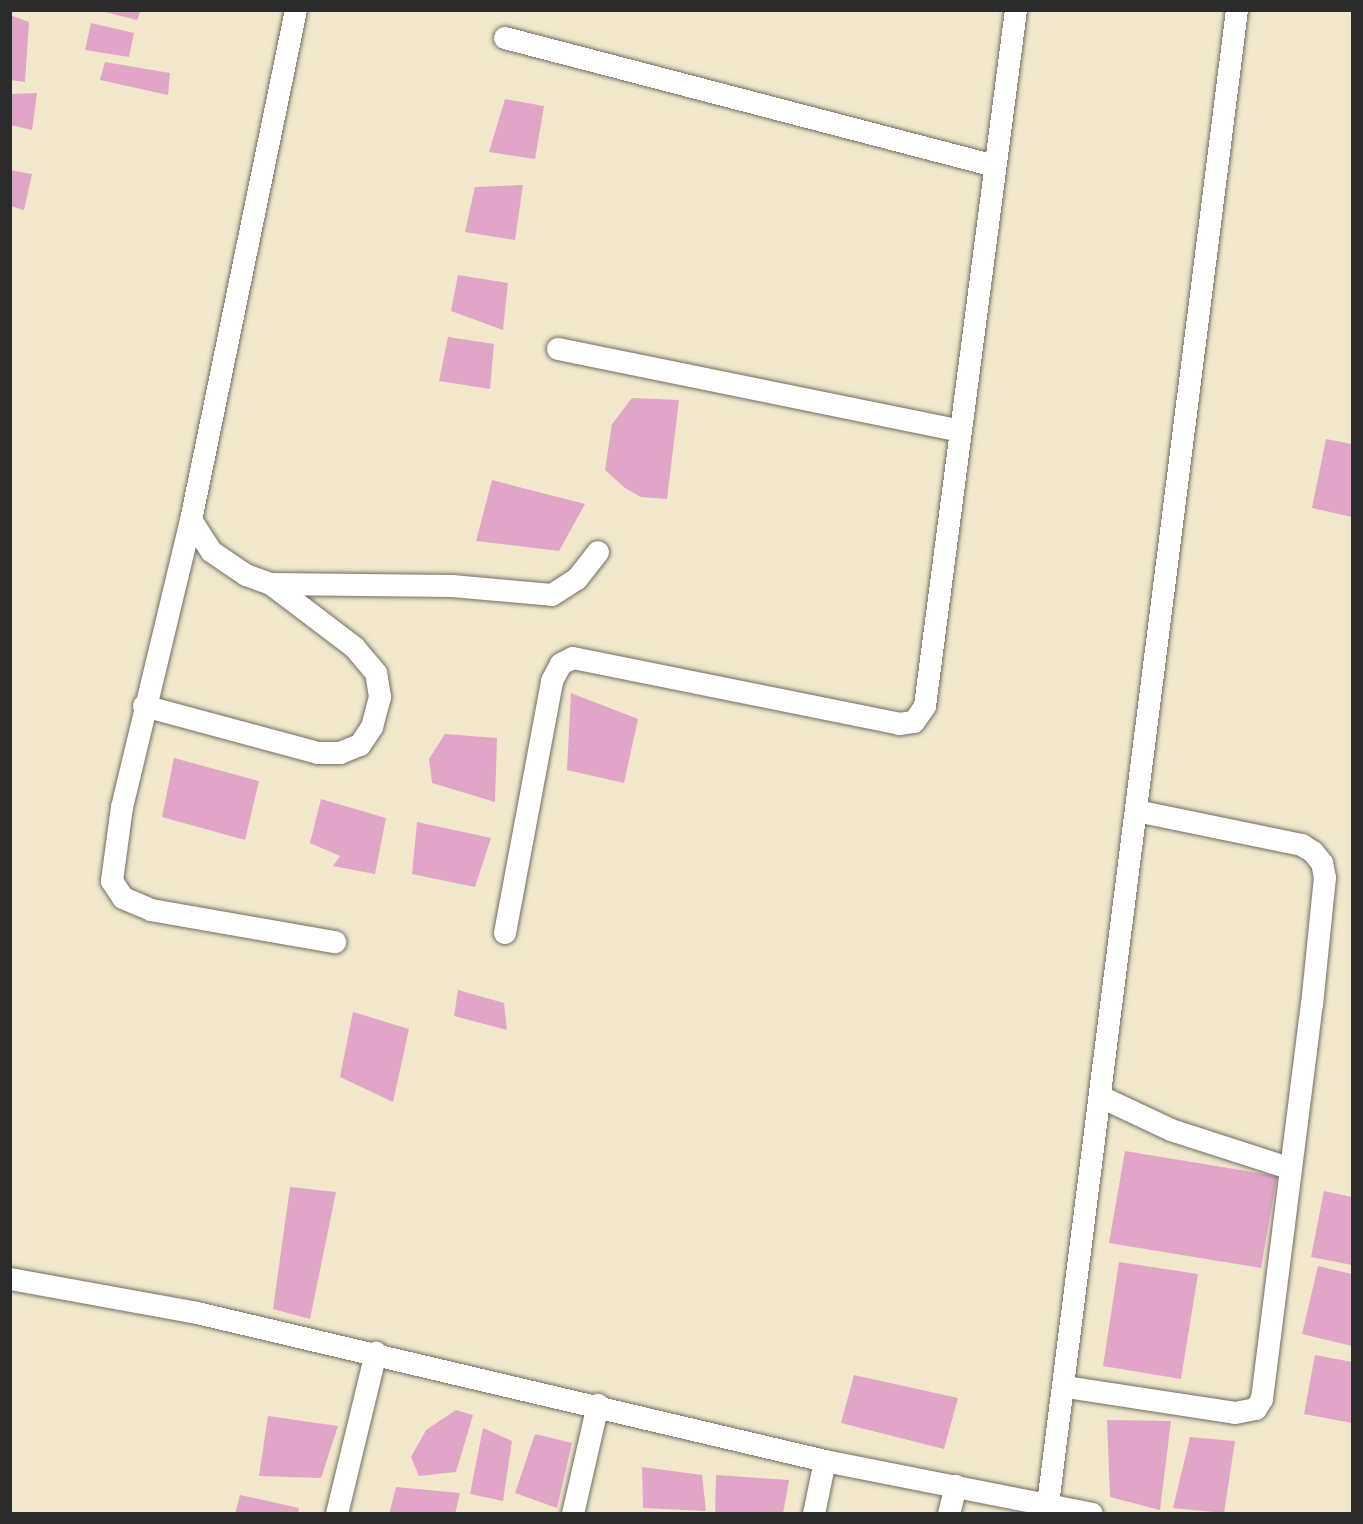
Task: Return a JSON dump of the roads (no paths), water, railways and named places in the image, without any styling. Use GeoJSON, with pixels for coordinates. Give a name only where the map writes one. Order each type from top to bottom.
{"type":"FeatureCollection","features":[{"type":"Feature","properties":{"kind":"street"},"geometry":{"type":"LineString","coordinates":[[297,10],[191,520],[144,706],[113,852],[112,881],[123,898],[151,910],[335,942]]}},
{"type":"Feature","properties":{"kind":"street"},"geometry":{"type":"LineString","coordinates":[[505,933],[552,681],[561,664],[573,658],[899,724],[914,722],[925,706],[1016,10]]}},
{"type":"Feature","properties":{"kind":"street"},"geometry":{"type":"LineString","coordinates":[[1048,1504],[1066,1387],[1237,10]]}},
{"type":"Feature","properties":{"kind":"street"},"geometry":{"type":"LineString","coordinates":[[505,38],[995,166]]}},
{"type":"Feature","properties":{"kind":"street"},"geometry":{"type":"LineString","coordinates":[[558,349],[961,431]]}},
{"type":"Feature","properties":{"kind":"street"},"geometry":{"type":"LineString","coordinates":[[144,706],[318,753],[340,753],[360,745],[372,727],[380,698],[376,673],[354,647],[271,584],[246,575],[212,552],[191,520]]}},
{"type":"Feature","properties":{"kind":"street"},"geometry":{"type":"LineString","coordinates":[[271,584],[452,586],[552,595],[577,579],[598,552]]}},
{"type":"Feature","properties":{"kind":"street"},"geometry":{"type":"LineString","coordinates":[[1066,1387],[1235,1413],[1256,1408],[1262,1399],[1289,1168],[1312,1005],[1325,878],[1322,863],[1302,845],[1136,811]]}},
{"type":"Feature","properties":{"kind":"street"},"geometry":{"type":"LineString","coordinates":[[1101,1097],[1171,1130],[1289,1168]]}},
{"type":"Feature","properties":{"kind":"street"},"geometry":{"type":"LineString","coordinates":[[10,1279],[197,1313],[598,1405],[825,1461],[1092,1514]]}},
{"type":"Feature","properties":{"kind":"street"},"geometry":{"type":"LineString","coordinates":[[338,1514],[376,1353]]}},
{"type":"Feature","properties":{"kind":"street"},"geometry":{"type":"LineString","coordinates":[[573,1514],[598,1405]]}},
{"type":"Feature","properties":{"kind":"street"},"geometry":{"type":"LineString","coordinates":[[814,1514],[825,1461]]}},
{"type":"Feature","properties":{"kind":"street"},"geometry":{"type":"LineString","coordinates":[[949,1514],[956,1486]]}}]}
